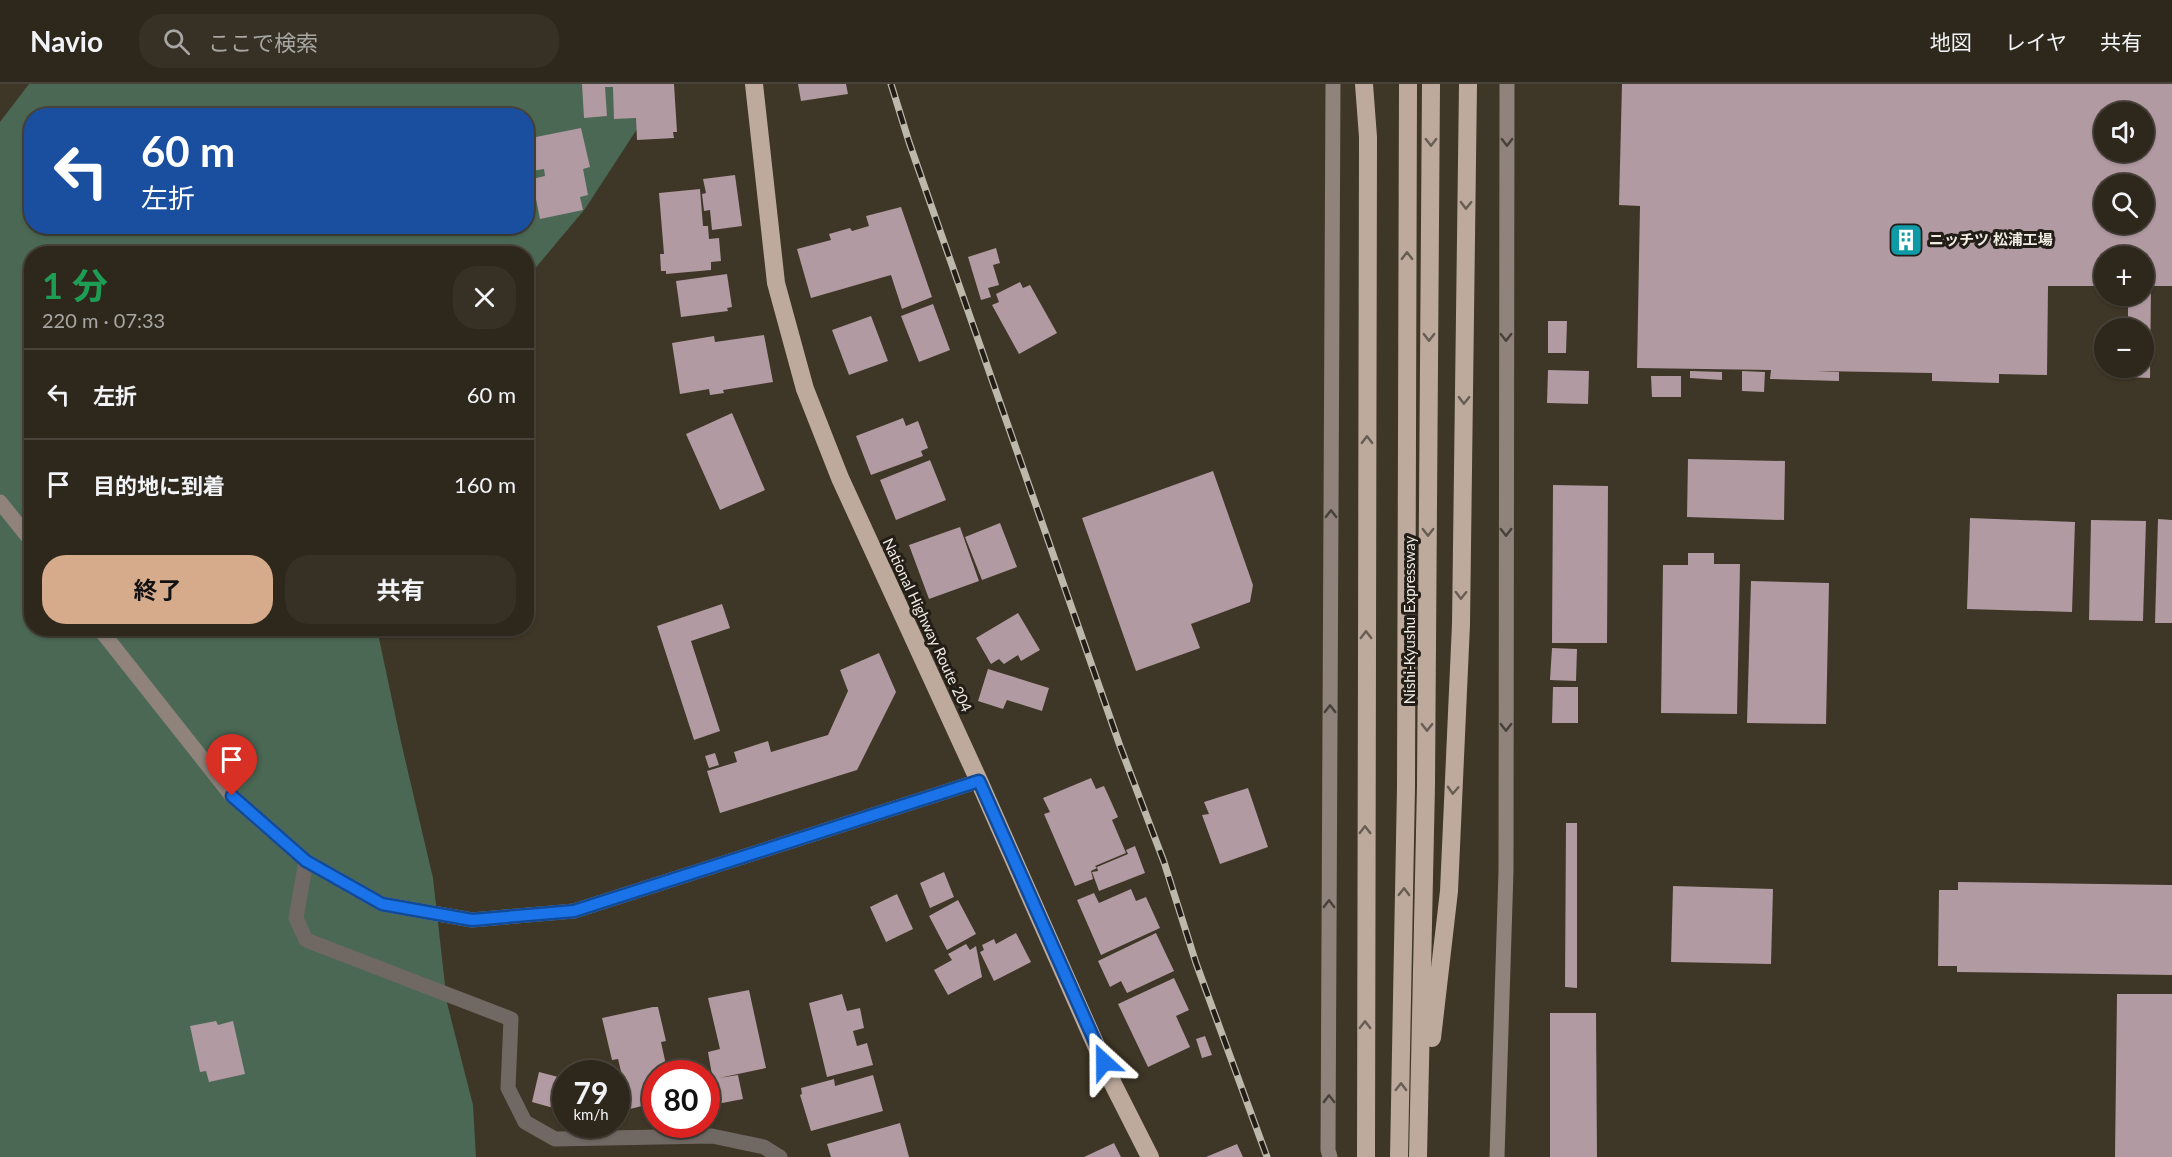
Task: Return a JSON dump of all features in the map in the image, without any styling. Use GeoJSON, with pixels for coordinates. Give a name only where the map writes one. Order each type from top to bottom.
{"type":"FeatureCollection","features":[{"type":"Feature","properties":{"kind":"highway","name":"National Highway Route 204"},"geometry":{"type":"LineString","coordinates":[[754,84],[776,283],[805,389],[840,478],[979,781],[1113,1084],[1150,1157]]}},
{"type":"Feature","properties":{"kind":"highway"},"geometry":{"type":"LineString","coordinates":[[1364,84],[1368,136],[1365,1152]]}},
{"type":"Feature","properties":{"kind":"highway","name":"Nishi-Kyushu Expressway"},"geometry":{"type":"LineString","coordinates":[[1399,1151],[1406,788],[1408,84]]}},
{"type":"Feature","properties":{"kind":"highway","name":"Nishi-Kyushu Expressway"},"geometry":{"type":"LineString","coordinates":[[1418,1153],[1426,785],[1431,84]]}},
{"type":"Feature","properties":{"kind":"highway"},"geometry":{"type":"LineString","coordinates":[[1418,1153],[1449,891],[1461,624],[1468,84]]}},
{"type":"Feature","properties":{"kind":"street"},"geometry":{"type":"LineString","coordinates":[[1330,1157],[1328,1150],[1333,84]]}},
{"type":"Feature","properties":{"kind":"street"},"geometry":{"type":"LineString","coordinates":[[1497,1157],[1506,871],[1507,84]]}},
{"type":"Feature","properties":{"kind":"street"},"geometry":{"type":"LineString","coordinates":[[0,502],[24,532]]}},
{"type":"Feature","properties":{"kind":"street"},"geometry":{"type":"LineString","coordinates":[[105,636],[232,796],[306,861],[382,904],[472,920],[574,911],[979,781]]}},
{"type":"Feature","properties":{"kind":"street"},"geometry":{"type":"LineString","coordinates":[[306,861],[296,918],[306,940],[511,1019],[508,1088],[525,1122],[555,1139],[712,1136],[764,1147],[780,1157]]}},
{"type":"Feature","properties":{"kind":"green space"},"geometry":{"type":"Polygon","coordinates":[[[29,84],[662,84],[650,109],[585,209],[534,270],[534,246],[24,246],[24,636],[378,636],[433,878],[447,1003],[473,1105],[476,1157],[0,1157],[0,122],[29,84]]]}},
{"type":"Feature","properties":{"kind":"building"},"geometry":{"type":"Polygon","coordinates":[[[582,84],[674,84],[677,132],[673,132],[674,138],[637,140],[636,118],[614,119],[613,87],[605,87],[607,116],[584,118],[582,84]]]}},
{"type":"Feature","properties":{"kind":"building"},"geometry":{"type":"Polygon","coordinates":[[[798,84],[846,84],[848,94],[801,101],[798,84]]]}},
{"type":"Feature","properties":{"kind":"building","name":"ニッチツ 松浦工場"},"geometry":{"type":"Polygon","coordinates":[[[1622,84],[2172,84],[2172,286],[2154,286],[2154,246],[2094,246],[2094,286],[2048,286],[2047,375],[1999,374],[1999,383],[1932,381],[1932,373],[1817,371],[1839,372],[1839,381],[1770,379],[1771,370],[1637,368],[1640,206],[1619,205],[1622,84]]]}},
{"type":"Feature","properties":{"kind":"building"},"geometry":{"type":"Polygon","coordinates":[[[581,128],[590,167],[583,169],[588,195],[580,197],[583,210],[540,219],[534,179],[545,176],[544,169],[534,171],[534,137],[581,128]]]}},
{"type":"Feature","properties":{"kind":"building"},"geometry":{"type":"Polygon","coordinates":[[[735,175],[742,226],[712,230],[710,210],[704,211],[702,194],[706,193],[703,179],[735,175]]]}},
{"type":"Feature","properties":{"kind":"building"},"geometry":{"type":"Polygon","coordinates":[[[700,189],[703,226],[708,226],[709,239],[719,238],[721,261],[711,262],[711,270],[666,274],[666,271],[661,271],[660,254],[664,254],[659,193],[700,189]]]}},
{"type":"Feature","properties":{"kind":"building"},"geometry":{"type":"Polygon","coordinates":[[[901,207],[932,297],[902,309],[891,275],[811,298],[797,249],[831,240],[829,234],[869,226],[866,216],[901,207]]]}},
{"type":"Feature","properties":{"kind":"building"},"geometry":{"type":"Polygon","coordinates":[[[996,248],[1000,263],[993,265],[999,285],[988,288],[991,297],[981,300],[968,257],[996,248]]]}},
{"type":"Feature","properties":{"kind":"building"},"geometry":{"type":"Polygon","coordinates":[[[727,274],[732,307],[727,308],[728,311],[681,317],[676,281],[727,274]]]}},
{"type":"Feature","properties":{"kind":"building"},"geometry":{"type":"Polygon","coordinates":[[[1020,282],[1023,288],[1030,285],[1057,333],[1019,354],[992,305],[999,302],[996,294],[1020,282]]]}},
{"type":"Feature","properties":{"kind":"building"},"geometry":{"type":"Polygon","coordinates":[[[933,304],[950,350],[919,362],[901,316],[933,304]]]}},
{"type":"Feature","properties":{"kind":"building","name":"ニッチツ 松浦工場"},"geometry":{"type":"Polygon","coordinates":[[[2128,306],[2151,306],[2151,318],[2128,318],[2128,306]]]}},
{"type":"Feature","properties":{"kind":"building"},"geometry":{"type":"Polygon","coordinates":[[[871,316],[888,361],[849,375],[832,330],[871,316]]]}},
{"type":"Feature","properties":{"kind":"building"},"geometry":{"type":"Polygon","coordinates":[[[1548,321],[1567,321],[1566,353],[1548,353],[1548,321]]]}},
{"type":"Feature","properties":{"kind":"building"},"geometry":{"type":"Polygon","coordinates":[[[764,335],[773,382],[723,390],[724,393],[710,395],[709,389],[680,394],[672,343],[714,336],[715,342],[764,335]]]}},
{"type":"Feature","properties":{"kind":"building"},"geometry":{"type":"Polygon","coordinates":[[[1548,370],[1589,371],[1588,404],[1547,403],[1548,370]]]}},
{"type":"Feature","properties":{"kind":"building"},"geometry":{"type":"Polygon","coordinates":[[[1690,371],[1722,372],[1722,380],[1690,378],[1690,371]]]}},
{"type":"Feature","properties":{"kind":"building"},"geometry":{"type":"Polygon","coordinates":[[[1742,371],[1765,372],[1764,392],[1742,391],[1742,371]]]}},
{"type":"Feature","properties":{"kind":"building"},"geometry":{"type":"Polygon","coordinates":[[[1651,376],[1681,376],[1681,397],[1652,397],[1651,376]]]}},
{"type":"Feature","properties":{"kind":"building"},"geometry":{"type":"Polygon","coordinates":[[[732,413],[765,490],[720,510],[686,434],[732,413]]]}},
{"type":"Feature","properties":{"kind":"building"},"geometry":{"type":"Polygon","coordinates":[[[903,418],[906,426],[918,421],[928,448],[921,451],[923,456],[871,475],[856,436],[903,418]]]}},
{"type":"Feature","properties":{"kind":"building"},"geometry":{"type":"Polygon","coordinates":[[[1688,459],[1785,461],[1784,520],[1687,517],[1688,459]]]}},
{"type":"Feature","properties":{"kind":"building"},"geometry":{"type":"Polygon","coordinates":[[[930,460],[946,500],[896,520],[880,480],[930,460]]]}},
{"type":"Feature","properties":{"kind":"building"},"geometry":{"type":"Polygon","coordinates":[[[1213,471],[1253,585],[1250,602],[1191,624],[1200,648],[1136,671],[1082,518],[1213,471]]]}},
{"type":"Feature","properties":{"kind":"building"},"geometry":{"type":"Polygon","coordinates":[[[1553,485],[1608,486],[1607,643],[1552,643],[1553,485]]]}},
{"type":"Feature","properties":{"kind":"building"},"geometry":{"type":"Polygon","coordinates":[[[1970,518],[2075,522],[2072,612],[1967,609],[1970,518]]]}},
{"type":"Feature","properties":{"kind":"building"},"geometry":{"type":"Polygon","coordinates":[[[2158,519],[2172,520],[2172,623],[2155,623],[2158,519]]]}},
{"type":"Feature","properties":{"kind":"building"},"geometry":{"type":"Polygon","coordinates":[[[2091,520],[2146,521],[2143,621],[2089,620],[2091,520]]]}},
{"type":"Feature","properties":{"kind":"building"},"geometry":{"type":"Polygon","coordinates":[[[1000,523],[1017,567],[982,580],[965,537],[1000,523]]]}},
{"type":"Feature","properties":{"kind":"building"},"geometry":{"type":"Polygon","coordinates":[[[960,527],[979,581],[929,599],[909,545],[960,527]]]}},
{"type":"Feature","properties":{"kind":"building"},"geometry":{"type":"Polygon","coordinates":[[[1688,553],[1714,553],[1714,564],[1740,564],[1737,714],[1661,713],[1663,565],[1688,565],[1688,553]]]}},
{"type":"Feature","properties":{"kind":"building"},"geometry":{"type":"Polygon","coordinates":[[[1751,581],[1829,583],[1826,724],[1747,723],[1751,581]]]}},
{"type":"Feature","properties":{"kind":"building"},"geometry":{"type":"Polygon","coordinates":[[[722,604],[730,628],[691,641],[720,731],[694,740],[657,626],[722,604]]]}},
{"type":"Feature","properties":{"kind":"building"},"geometry":{"type":"Polygon","coordinates":[[[1018,613],[1040,650],[1021,661],[1018,655],[1004,664],[999,659],[991,664],[976,638],[1018,613]]]}},
{"type":"Feature","properties":{"kind":"building"},"geometry":{"type":"Polygon","coordinates":[[[1552,648],[1577,649],[1576,681],[1550,680],[1552,648]]]}},
{"type":"Feature","properties":{"kind":"building"},"geometry":{"type":"Polygon","coordinates":[[[879,653],[896,692],[857,770],[720,813],[707,771],[737,762],[734,752],[768,741],[771,752],[828,735],[848,691],[840,670],[879,653]]]}},
{"type":"Feature","properties":{"kind":"building"},"geometry":{"type":"Polygon","coordinates":[[[988,669],[1049,688],[1042,711],[1007,700],[1003,709],[978,701],[988,669]]]}},
{"type":"Feature","properties":{"kind":"building"},"geometry":{"type":"Polygon","coordinates":[[[1553,687],[1578,687],[1578,723],[1552,723],[1553,687]]]}},
{"type":"Feature","properties":{"kind":"building"},"geometry":{"type":"Polygon","coordinates":[[[715,753],[719,765],[709,768],[705,756],[715,753]]]}},
{"type":"Feature","properties":{"kind":"building"},"geometry":{"type":"Polygon","coordinates":[[[1091,778],[1096,789],[1104,786],[1118,817],[1112,820],[1126,853],[1095,866],[1097,868],[1091,871],[1093,879],[1075,886],[1044,814],[1050,812],[1043,798],[1091,778]]]}},
{"type":"Feature","properties":{"kind":"building"},"geometry":{"type":"Polygon","coordinates":[[[1248,788],[1268,847],[1220,864],[1202,815],[1209,814],[1204,802],[1248,788]]]}},
{"type":"Feature","properties":{"kind":"building"},"geometry":{"type":"Polygon","coordinates":[[[1566,823],[1577,823],[1577,988],[1565,987],[1566,823]]]}},
{"type":"Feature","properties":{"kind":"building"},"geometry":{"type":"Polygon","coordinates":[[[1135,846],[1145,873],[1099,891],[1092,872],[1098,871],[1097,867],[1128,854],[1126,850],[1135,846]]]}},
{"type":"Feature","properties":{"kind":"building"},"geometry":{"type":"Polygon","coordinates":[[[944,872],[954,897],[930,908],[920,883],[944,872]]]}},
{"type":"Feature","properties":{"kind":"building"},"geometry":{"type":"Polygon","coordinates":[[[1958,882],[2172,885],[2172,975],[1957,972],[1957,966],[1938,966],[1939,890],[1958,890],[1958,882]]]}},
{"type":"Feature","properties":{"kind":"building"},"geometry":{"type":"Polygon","coordinates":[[[1673,886],[1773,889],[1771,964],[1671,962],[1673,886]]]}},
{"type":"Feature","properties":{"kind":"building"},"geometry":{"type":"Polygon","coordinates":[[[1131,889],[1136,901],[1146,897],[1160,928],[1101,955],[1077,900],[1094,893],[1099,903],[1131,889]]]}},
{"type":"Feature","properties":{"kind":"building"},"geometry":{"type":"Polygon","coordinates":[[[897,894],[913,929],[886,942],[870,907],[897,894]]]}},
{"type":"Feature","properties":{"kind":"building"},"geometry":{"type":"Polygon","coordinates":[[[958,900],[976,934],[947,950],[929,916],[958,900]]]}},
{"type":"Feature","properties":{"kind":"building"},"geometry":{"type":"Polygon","coordinates":[[[1016,933],[1031,962],[994,981],[980,952],[984,950],[982,945],[994,939],[996,944],[1016,933]]]}},
{"type":"Feature","properties":{"kind":"building"},"geometry":{"type":"Polygon","coordinates":[[[1156,933],[1174,971],[1127,993],[1121,981],[1110,987],[1098,961],[1156,933]]]}},
{"type":"Feature","properties":{"kind":"building"},"geometry":{"type":"Polygon","coordinates":[[[966,944],[970,950],[976,946],[982,977],[948,995],[934,970],[952,960],[948,954],[966,944]]]}},
{"type":"Feature","properties":{"kind":"building"},"geometry":{"type":"Polygon","coordinates":[[[1174,978],[1189,1010],[1176,1016],[1190,1047],[1148,1067],[1118,1004],[1174,978]]]}},
{"type":"Feature","properties":{"kind":"building"},"geometry":{"type":"Polygon","coordinates":[[[749,990],[766,1068],[720,1078],[720,1060],[709,1060],[708,1052],[720,1049],[708,998],[749,990]]]}},
{"type":"Feature","properties":{"kind":"building"},"geometry":{"type":"Polygon","coordinates":[[[842,994],[847,1011],[860,1008],[864,1028],[853,1031],[857,1046],[867,1043],[873,1065],[827,1077],[809,1003],[842,994]]]}},
{"type":"Feature","properties":{"kind":"building"},"geometry":{"type":"Polygon","coordinates":[[[2117,994],[2172,994],[2172,1157],[2115,1157],[2117,994]]]}},
{"type":"Feature","properties":{"kind":"building"},"geometry":{"type":"Polygon","coordinates":[[[658,1007],[666,1041],[661,1042],[665,1060],[642,1060],[642,1106],[630,1109],[630,1060],[612,1060],[602,1018],[658,1007]]]}},
{"type":"Feature","properties":{"kind":"building"},"geometry":{"type":"Polygon","coordinates":[[[1550,1013],[1596,1013],[1597,1157],[1550,1157],[1550,1013]]]}},
{"type":"Feature","properties":{"kind":"building"},"geometry":{"type":"Polygon","coordinates":[[[216,1021],[218,1025],[233,1021],[245,1074],[209,1082],[206,1071],[200,1072],[190,1026],[216,1021]]]}},
{"type":"Feature","properties":{"kind":"building"},"geometry":{"type":"Polygon","coordinates":[[[1205,1036],[1212,1055],[1202,1058],[1196,1039],[1205,1036]]]}},
{"type":"Feature","properties":{"kind":"building"},"geometry":{"type":"Polygon","coordinates":[[[539,1072],[552,1075],[552,1108],[532,1102],[539,1072]]]}},
{"type":"Feature","properties":{"kind":"building"},"geometry":{"type":"Polygon","coordinates":[[[738,1075],[743,1099],[720,1103],[720,1078],[738,1075]]]}},
{"type":"Feature","properties":{"kind":"building"},"geometry":{"type":"Polygon","coordinates":[[[873,1075],[883,1111],[811,1131],[800,1095],[802,1094],[801,1088],[834,1079],[835,1086],[873,1075]]]}},
{"type":"Feature","properties":{"kind":"building"},"geometry":{"type":"Polygon","coordinates":[[[900,1123],[909,1157],[831,1157],[827,1144],[900,1123]]]}},
{"type":"Feature","properties":{"kind":"building"},"geometry":{"type":"Polygon","coordinates":[[[1114,1143],[1121,1157],[1084,1157],[1114,1143]]]}},
{"type":"Feature","properties":{"kind":"building"},"geometry":{"type":"Polygon","coordinates":[[[1237,1144],[1243,1157],[1206,1157],[1237,1144]]]}},
{"type":"Feature","properties":{"kind":"railway"},"geometry":{"type":"LineString","coordinates":[[891,84],[909,142],[1120,746],[1164,862],[1196,963],[1267,1157]]}},
{"type":"Feature","properties":{"kind":"place","name":"ニッチツ 松浦工場"},"geometry":{"type":"Point","coordinates":[1906,240]}},
{"type":"Feature","properties":{"kind":"route"},"geometry":{"type":"LineString","coordinates":[[232,796],[306,861],[382,904],[472,920],[574,911],[979,781],[1104,1062]]}}]}
